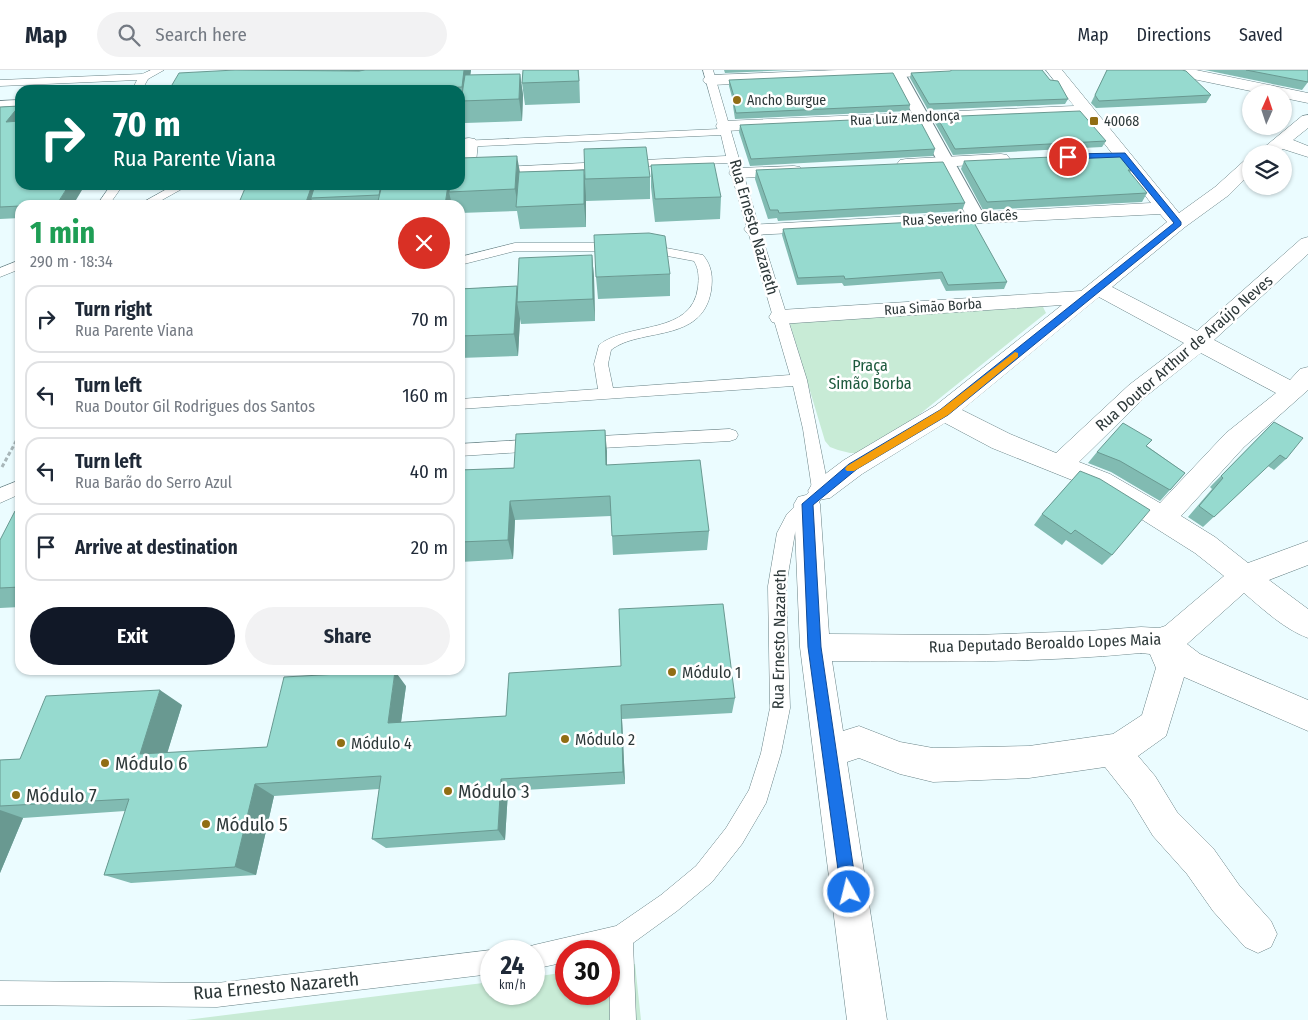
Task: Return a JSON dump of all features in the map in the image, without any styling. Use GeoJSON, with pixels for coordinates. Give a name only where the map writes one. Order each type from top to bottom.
{"type":"FeatureCollection","features":[{"type":"Feature","properties":{"kind":"street"},"geometry":{"type":"LineString","coordinates":[[709,75],[948,70]]}},
{"type":"Feature","properties":{"kind":"street"},"geometry":{"type":"LineString","coordinates":[[1054,70],[1172,216]]}},
{"type":"Feature","properties":{"kind":"street"},"geometry":{"type":"LineString","coordinates":[[1174,70],[1308,98]]}},
{"type":"Feature","properties":{"kind":"street"},"geometry":{"type":"LineString","coordinates":[[897,71],[976,217]]}},
{"type":"Feature","properties":{"kind":"street","name":"Rua Luiz Mendonça"},"geometry":{"type":"LineString","coordinates":[[724,129],[922,117],[1086,110]]}},
{"type":"Feature","properties":{"kind":"street"},"geometry":{"type":"LineString","coordinates":[[1277,145],[1308,120]]}},
{"type":"Feature","properties":{"kind":"street"},"geometry":{"type":"LineString","coordinates":[[1281,142],[1308,152]]}},
{"type":"Feature","properties":{"kind":"street"},"geometry":{"type":"LineString","coordinates":[[1103,155],[1122,154]]}},
{"type":"Feature","properties":{"kind":"street"},"geometry":{"type":"LineString","coordinates":[[891,165],[1017,159]]}},
{"type":"Feature","properties":{"kind":"street"},"geometry":{"type":"LineString","coordinates":[[736,166],[813,169]]}},
{"type":"Feature","properties":{"kind":"street"},"geometry":{"type":"LineString","coordinates":[[867,1020],[815,647],[814,498],[853,467],[944,412],[1092,292],[1172,216],[1222,191],[1242,172]]}},
{"type":"Feature","properties":{"kind":"street","name":"Rua Severino Glacês"},"geometry":{"type":"LineString","coordinates":[[754,229],[976,217],[1172,216]]}},
{"type":"Feature","properties":{"kind":"street","name":"Rua Doutor Arthur de Araújo Neves"},"geometry":{"type":"LineString","coordinates":[[1060,464],[1138,391],[1200,342],[1308,243]]}},
{"type":"Feature","properties":{"kind":"street"},"geometry":{"type":"LineString","coordinates":[[1092,292],[1200,342],[1300,384],[1235,440],[1163,518]]}},
{"type":"Feature","properties":{"kind":"street","name":"Rua Simão Borba"},"geometry":{"type":"LineString","coordinates":[[780,317],[1092,292]]}},
{"type":"Feature","properties":{"kind":"street"},"geometry":{"type":"LineString","coordinates":[[944,412],[1001,441],[1101,481],[1205,545],[1243,577],[1308,625]]}},
{"type":"Feature","properties":{"kind":"street","name":"Rua Deputado Beroaldo Lopes Maia"},"geometry":{"type":"LineString","coordinates":[[815,647],[975,649],[1088,645],[1141,640],[1160,642],[1176,635],[1243,577],[1308,554]]}},
{"type":"Feature","properties":{"kind":"street"},"geometry":{"type":"LineString","coordinates":[[830,751],[859,742],[900,758],[933,765],[1029,762],[1119,749],[1155,724],[1170,668],[1160,642]]}},
{"type":"Feature","properties":{"kind":"street"},"geometry":{"type":"LineString","coordinates":[[1160,642],[1189,664],[1308,716]]}},
{"type":"Feature","properties":{"kind":"street"},"geometry":{"type":"LineString","coordinates":[[1112,750],[1143,788],[1165,824],[1200,861],[1226,898],[1258,934]]}},
{"type":"Feature","properties":{"kind":"lane"},"geometry":{"type":"LineString","coordinates":[[0,83],[144,77],[159,70]]}},
{"type":"Feature","properties":{"kind":"lane","name":"Rua Ernesto Nazareth"},"geometry":{"type":"LineString","coordinates":[[545,955],[621,937],[669,903],[704,874],[734,836],[758,795],[771,753],[780,708],[777,586],[782,548],[786,533],[793,519],[814,498],[816,451],[800,380],[709,75]]}},
{"type":"Feature","properties":{"kind":"lane"},"geometry":{"type":"LineString","coordinates":[[140,85],[144,77]]}},
{"type":"Feature","properties":{"kind":"lane"},"geometry":{"type":"LineString","coordinates":[[0,104],[15,103]]}},
{"type":"Feature","properties":{"kind":"lane"},"geometry":{"type":"LineString","coordinates":[[465,143],[724,129]]}},
{"type":"Feature","properties":{"kind":"lane"},"geometry":{"type":"LineString","coordinates":[[465,172],[736,166]]}},
{"type":"Feature","properties":{"kind":"lane"},"geometry":{"type":"LineString","coordinates":[[154,200],[173,190]]}},
{"type":"Feature","properties":{"kind":"lane"},"geometry":{"type":"LineString","coordinates":[[465,260],[515,247],[548,246],[636,247],[698,258],[705,266],[705,296],[695,312],[677,324],[638,336],[615,340],[604,348],[601,364],[606,393]]}},
{"type":"Feature","properties":{"kind":"lane"},"geometry":{"type":"LineString","coordinates":[[0,273],[15,266]]}},
{"type":"Feature","properties":{"kind":"lane"},"geometry":{"type":"LineString","coordinates":[[465,404],[800,380]]}},
{"type":"Feature","properties":{"kind":"lane"},"geometry":{"type":"LineString","coordinates":[[465,450],[730,435]]}},
{"type":"Feature","properties":{"kind":"lane"},"geometry":{"type":"LineString","coordinates":[[0,496],[15,488]]}},
{"type":"Feature","properties":{"kind":"lane"},"geometry":{"type":"LineString","coordinates":[[621,937],[623,1020]]}},
{"type":"Feature","properties":{"kind":"lane","name":"Rua Ernesto Nazareth"},"geometry":{"type":"LineString","coordinates":[[0,993],[216,995],[480,963]]}},
{"type":"Feature","properties":{"kind":"path"},"geometry":{"type":"LineString","coordinates":[[0,470],[15,443]]}},
{"type":"Feature","properties":{"kind":"green space","name":"Praça Simão Borba"},"geometry":{"type":"Polygon","coordinates":[[[1035,304],[1043,307],[1046,313],[900,430],[861,453],[838,450],[830,447],[825,441],[790,324],[792,319],[1035,304]]]}},
{"type":"Feature","properties":{"kind":"green space"},"geometry":{"type":"Polygon","coordinates":[[[635,964],[641,1020],[186,1020],[480,983],[480,1005],[545,1005],[545,975],[555,974],[555,1005],[620,1005],[620,966],[635,964]]]}},
{"type":"Feature","properties":{"kind":"building"},"geometry":{"type":"Polygon","coordinates":[[[235,70],[464,70],[462,85],[172,85],[179,73],[235,70]]]}},
{"type":"Feature","properties":{"kind":"building"},"geometry":{"type":"Polygon","coordinates":[[[523,70],[578,70],[579,81],[522,83],[523,70]]]}},
{"type":"Feature","properties":{"kind":"building"},"geometry":{"type":"Polygon","coordinates":[[[952,70],[1042,70],[1050,80],[1058,81],[1068,99],[929,104],[911,73],[952,70]]]}},
{"type":"Feature","properties":{"kind":"building"},"geometry":{"type":"Polygon","coordinates":[[[1107,70],[1182,70],[1186,71],[1211,95],[1099,101],[1095,95],[1107,70]]]}},
{"type":"Feature","properties":{"kind":"building"},"geometry":{"type":"Polygon","coordinates":[[[1246,70],[1308,70],[1308,82],[1246,70]]]}},
{"type":"Feature","properties":{"kind":"building"},"geometry":{"type":"Polygon","coordinates":[[[893,73],[910,105],[736,113],[733,100],[735,100],[729,80],[893,73]]]}},
{"type":"Feature","properties":{"kind":"building"},"geometry":{"type":"Polygon","coordinates":[[[520,74],[519,99],[465,101],[465,85],[463,85],[465,75],[520,74]]]}},
{"type":"Feature","properties":{"kind":"building"},"geometry":{"type":"Polygon","coordinates":[[[15,106],[15,111],[6,122],[15,121],[15,190],[66,190],[60,200],[15,200],[15,206],[0,207],[0,107],[15,106]]]}},
{"type":"Feature","properties":{"kind":"building"},"geometry":{"type":"Polygon","coordinates":[[[1080,111],[1106,141],[955,149],[937,117],[1080,111]]]}},
{"type":"Feature","properties":{"kind":"building"},"geometry":{"type":"Polygon","coordinates":[[[918,117],[935,149],[751,159],[740,125],[918,117]]]}},
{"type":"Feature","properties":{"kind":"building"},"geometry":{"type":"Polygon","coordinates":[[[646,147],[650,177],[585,179],[584,149],[646,147]]]}},
{"type":"Feature","properties":{"kind":"building"},"geometry":{"type":"Polygon","coordinates":[[[1118,154],[1131,170],[1128,170],[1147,193],[987,202],[964,161],[1118,154]]]}},
{"type":"Feature","properties":{"kind":"building"},"geometry":{"type":"Polygon","coordinates":[[[517,156],[515,189],[449,192],[449,190],[465,190],[465,158],[517,156]]]}},
{"type":"Feature","properties":{"kind":"building"},"geometry":{"type":"Polygon","coordinates":[[[943,162],[965,203],[779,213],[778,210],[770,210],[756,170],[943,162]]]}},
{"type":"Feature","properties":{"kind":"building"},"geometry":{"type":"Polygon","coordinates":[[[714,163],[721,197],[655,199],[651,165],[714,163]]]}},
{"type":"Feature","properties":{"kind":"building"},"geometry":{"type":"Polygon","coordinates":[[[584,170],[584,204],[516,207],[519,172],[584,170]]]}},
{"type":"Feature","properties":{"kind":"building"},"geometry":{"type":"Polygon","coordinates":[[[244,190],[310,190],[307,200],[240,200],[244,190]]]}},
{"type":"Feature","properties":{"kind":"building"},"geometry":{"type":"Polygon","coordinates":[[[313,190],[380,190],[379,195],[311,198],[313,190]]]}},
{"type":"Feature","properties":{"kind":"building"},"geometry":{"type":"Polygon","coordinates":[[[381,190],[447,190],[446,200],[378,200],[381,190]]]}},
{"type":"Feature","properties":{"kind":"building"},"geometry":{"type":"Polygon","coordinates":[[[972,219],[1007,282],[948,285],[942,272],[845,279],[844,276],[798,278],[783,229],[972,219]]]}},
{"type":"Feature","properties":{"kind":"building"},"geometry":{"type":"Polygon","coordinates":[[[649,233],[665,236],[670,274],[596,277],[594,235],[649,233]]]}},
{"type":"Feature","properties":{"kind":"building"},"geometry":{"type":"Polygon","coordinates":[[[592,255],[593,299],[517,302],[519,258],[592,255]]]}},
{"type":"Feature","properties":{"kind":"building"},"geometry":{"type":"Polygon","coordinates":[[[517,286],[514,334],[465,336],[465,289],[517,286]]]}},
{"type":"Feature","properties":{"kind":"building"},"geometry":{"type":"Polygon","coordinates":[[[1274,422],[1303,438],[1286,459],[1280,455],[1214,517],[1199,506],[1223,478],[1221,476],[1274,422]]]}},
{"type":"Feature","properties":{"kind":"building"},"geometry":{"type":"Polygon","coordinates":[[[1123,423],[1152,440],[1146,446],[1185,473],[1170,490],[1120,461],[1097,452],[1123,423]]]}},
{"type":"Feature","properties":{"kind":"building"},"geometry":{"type":"Polygon","coordinates":[[[605,430],[606,465],[700,460],[709,531],[612,536],[610,496],[510,501],[508,540],[465,542],[465,470],[514,468],[516,434],[605,430]]]}},
{"type":"Feature","properties":{"kind":"building"},"geometry":{"type":"Polygon","coordinates":[[[1080,471],[1100,479],[1150,510],[1112,555],[1075,530],[1071,534],[1042,514],[1080,471]]]}},
{"type":"Feature","properties":{"kind":"building"},"geometry":{"type":"Polygon","coordinates":[[[15,511],[15,587],[0,588],[0,540],[15,511]]]}},
{"type":"Feature","properties":{"kind":"building"},"geometry":{"type":"Polygon","coordinates":[[[723,604],[735,698],[621,705],[623,772],[501,779],[498,830],[372,839],[381,776],[255,784],[235,867],[104,875],[129,799],[0,806],[0,760],[20,759],[46,696],[160,690],[140,754],[267,747],[284,677],[394,675],[388,723],[506,716],[509,673],[621,666],[619,609],[723,604]]]}},
{"type":"Feature","properties":{"kind":"slow traffic"},"geometry":{"type":"LineString","coordinates":[[851,469],[944,412],[1015,355]]}},
{"type":"Feature","properties":{"kind":"place","name":"Ancho Burgue"},"geometry":{"type":"Point","coordinates":[737,100]}},
{"type":"Feature","properties":{"kind":"place","name":"40068"},"geometry":{"type":"Point","coordinates":[1094,121]}},
{"type":"Feature","properties":{"kind":"place","name":"Módulo 1"},"geometry":{"type":"Point","coordinates":[672,672]}},
{"type":"Feature","properties":{"kind":"place","name":"Módulo 2"},"geometry":{"type":"Point","coordinates":[565,739]}},
{"type":"Feature","properties":{"kind":"place","name":"Módulo 4"},"geometry":{"type":"Point","coordinates":[341,743]}},
{"type":"Feature","properties":{"kind":"place","name":"Módulo 6"},"geometry":{"type":"Point","coordinates":[105,763]}},
{"type":"Feature","properties":{"kind":"place","name":"Módulo 3"},"geometry":{"type":"Point","coordinates":[448,791]}},
{"type":"Feature","properties":{"kind":"place","name":"Módulo 7"},"geometry":{"type":"Point","coordinates":[16,795]}},
{"type":"Feature","properties":{"kind":"place","name":"Módulo 5"},"geometry":{"type":"Point","coordinates":[206,824]}},
{"type":"Feature","properties":{"kind":"route"},"geometry":{"type":"LineString","coordinates":[[849,892],[815,647],[812,565],[807,504],[853,467],[944,412],[1178,223],[1122,154],[1068,157]]}}]}
